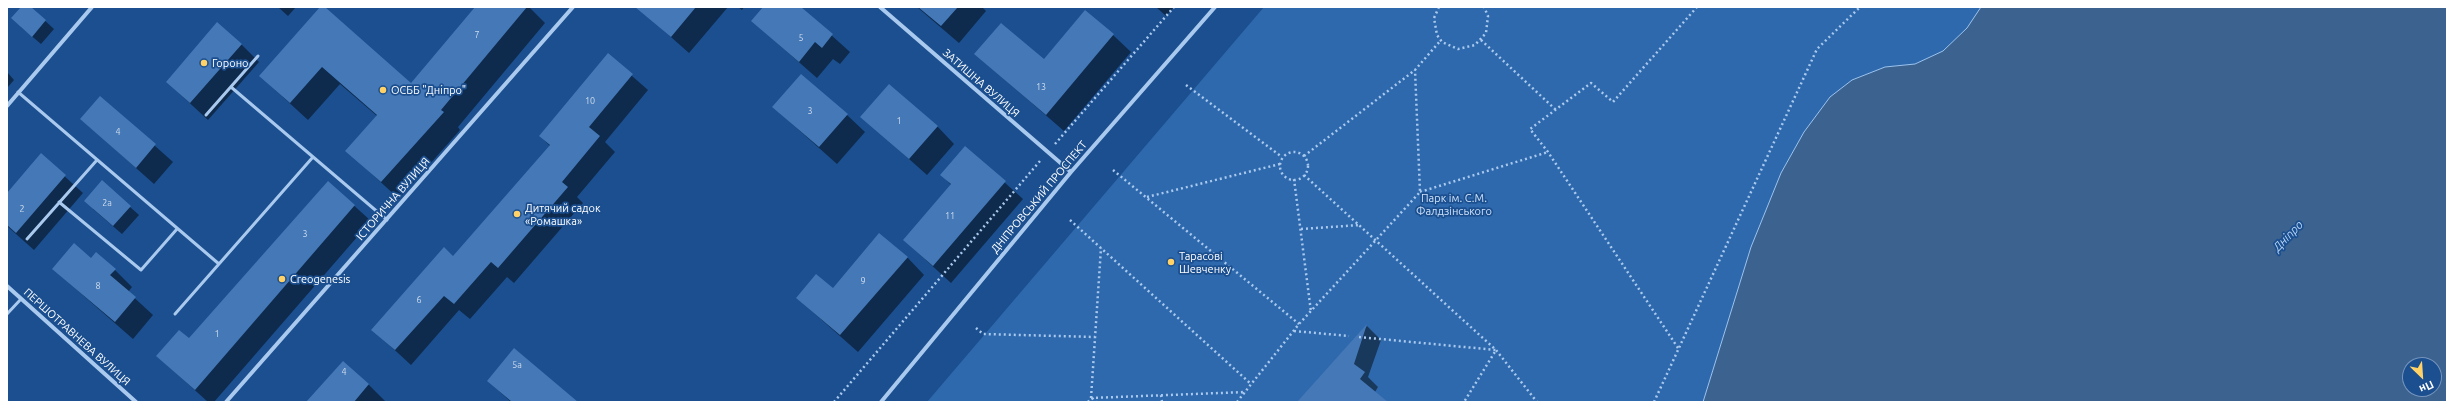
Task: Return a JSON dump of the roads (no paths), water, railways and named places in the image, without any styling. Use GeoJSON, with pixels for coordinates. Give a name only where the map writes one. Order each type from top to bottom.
{"type":"FeatureCollection","features":[{"type":"Feature","properties":{"kind":"street"},"geometry":{"type":"LineString","coordinates":[[7,106],[92,7]]}},
{"type":"Feature","properties":{"kind":"street","name":"ІСТОРИЧНА ВУЛИЦЯ"},"geometry":{"type":"LineString","coordinates":[[226,402],[572,7]]}},
{"type":"Feature","properties":{"kind":"street","name":"ЗАТИШНА ВУЛИЦЯ"},"geometry":{"type":"LineString","coordinates":[[880,7],[1047,153],[1071,172]]}},
{"type":"Feature","properties":{"kind":"street","name":"ДНІПРОВСЬКИЙ ПРОСПЕКТ"},"geometry":{"type":"LineString","coordinates":[[881,402],[1071,172],[1215,7]]}},
{"type":"Feature","properties":{"kind":"street","name":"ПЕРШОТРАВНЕВА ВУЛИЦЯ"},"geometry":{"type":"LineString","coordinates":[[7,286],[136,402]]}},
{"type":"Feature","properties":{"kind":"lane"},"geometry":{"type":"LineString","coordinates":[[206,115],[258,56]]}},
{"type":"Feature","properties":{"kind":"lane"},"geometry":{"type":"LineString","coordinates":[[231,87],[387,220]]}},
{"type":"Feature","properties":{"kind":"lane"},"geometry":{"type":"LineString","coordinates":[[18,92],[219,264]]}},
{"type":"Feature","properties":{"kind":"lane"},"geometry":{"type":"LineString","coordinates":[[175,314],[313,157]]}},
{"type":"Feature","properties":{"kind":"lane"},"geometry":{"type":"LineString","coordinates":[[27,239],[97,160]]}},
{"type":"Feature","properties":{"kind":"lane"},"geometry":{"type":"LineString","coordinates":[[59,202],[141,270],[177,229]]}},
{"type":"Feature","properties":{"kind":"lane"},"geometry":{"type":"LineString","coordinates":[[7,314],[21,299]]}},
{"type":"Feature","properties":{"kind":"water","name":"Дніпро"},"geometry":{"type":"Polygon","coordinates":[[[1981,7],[2447,7],[2447,402],[1703,402],[1751,247],[1781,173],[1804,132],[1830,97],[1852,80],[1885,67],[1915,64],[1943,51],[1967,28],[1981,7]]]}},
{"type":"Feature","properties":{"kind":"place","name":"Гороно"},"geometry":{"type":"Point","coordinates":[204,63]}},
{"type":"Feature","properties":{"kind":"place","name":"ОСББ \"Днiпро\""},"geometry":{"type":"Point","coordinates":[383,90]}},
{"type":"Feature","properties":{"kind":"place","name":"Дитячий садок «Ромашка»"},"geometry":{"type":"Point","coordinates":[517,214]}},
{"type":"Feature","properties":{"kind":"place","name":"Тарасові Шевченку"},"geometry":{"type":"Point","coordinates":[1171,262]}},
{"type":"Feature","properties":{"kind":"place","name":"Creogenesis"},"geometry":{"type":"Point","coordinates":[282,279]}},
{"type":"Feature","properties":{"kind":"park label","name":"Парк ім. С.М. Фалдзінського"},"geometry":{"type":"Point","coordinates":[1454,204]}}]}
